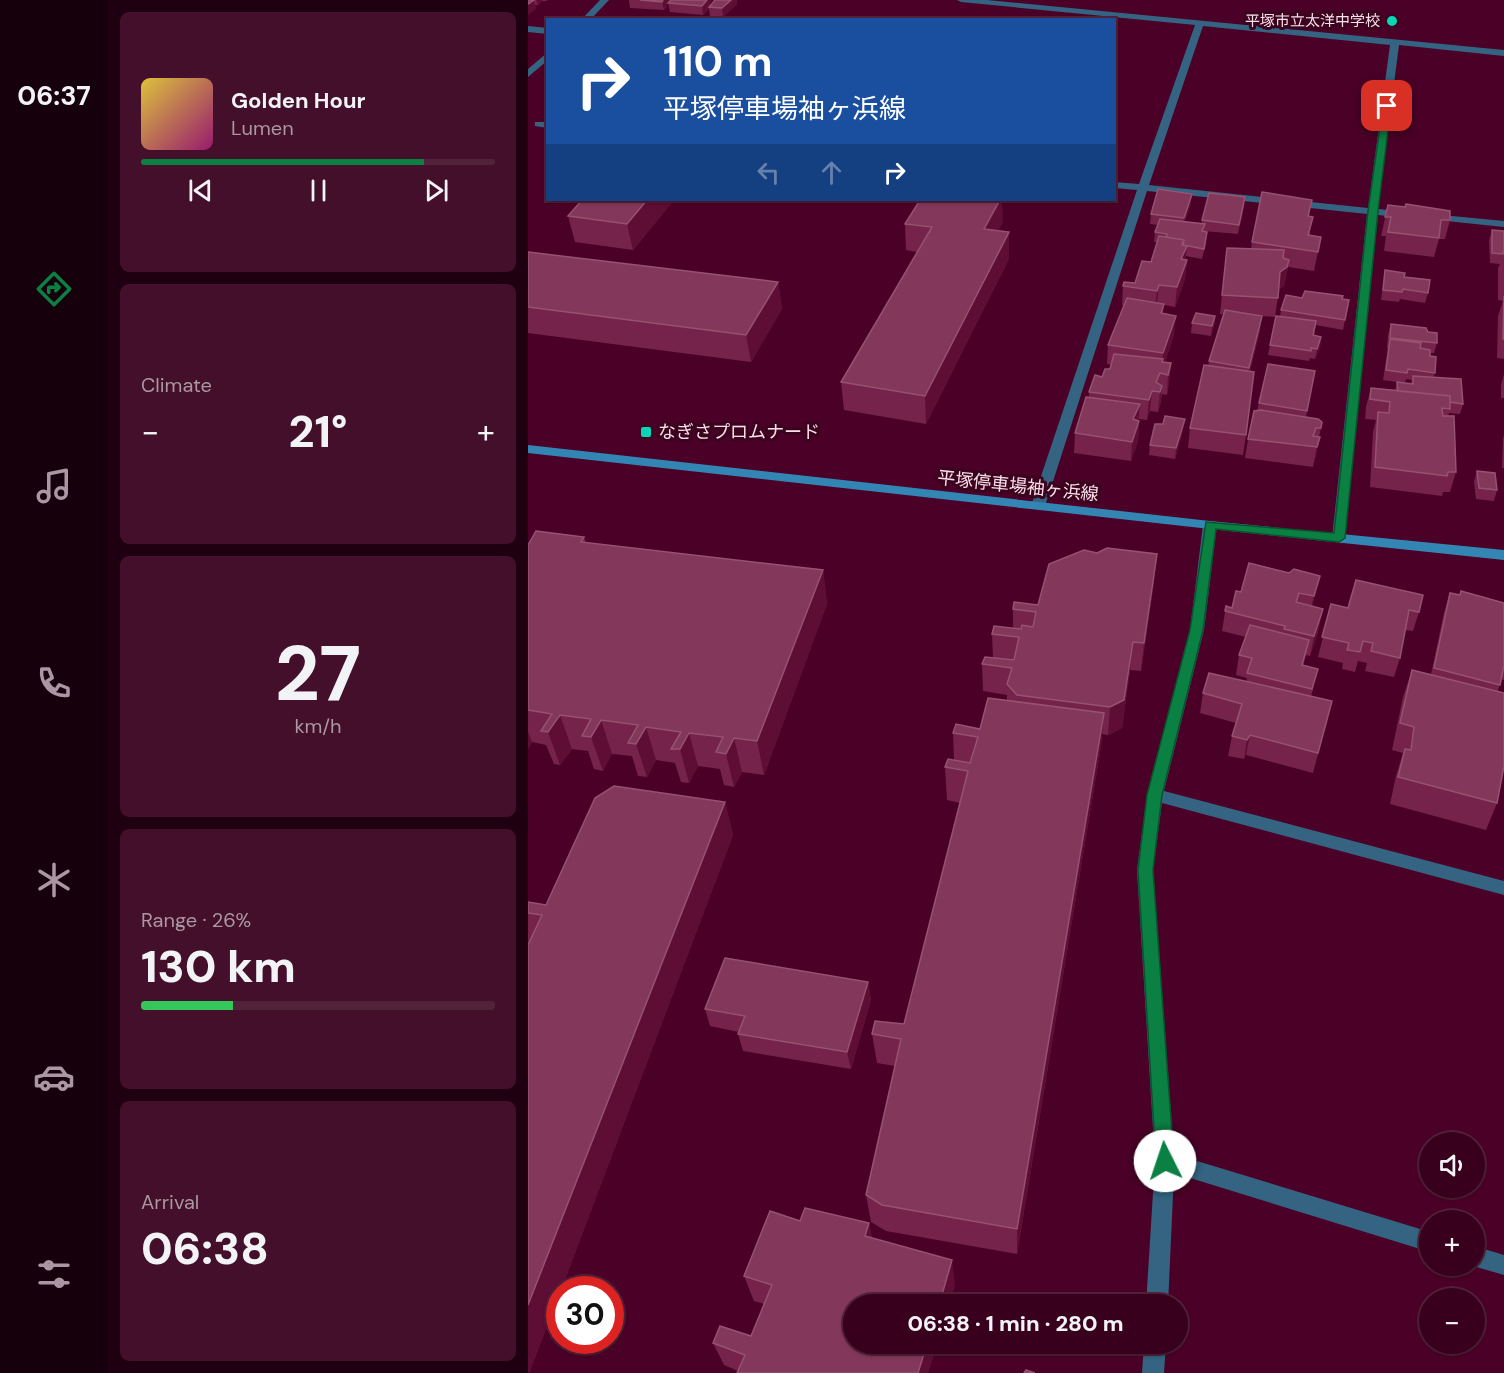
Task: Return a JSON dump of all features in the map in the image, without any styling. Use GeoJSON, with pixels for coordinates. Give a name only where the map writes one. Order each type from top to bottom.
{"type":"FeatureCollection","features":[{"type":"Feature","properties":{"kind":"main road","name":"平塚停車場袖ヶ浜線"},"geometry":{"type":"LineString","coordinates":[[528,449],[1210,525],[1504,555]]}},
{"type":"Feature","properties":{"kind":"street"},"geometry":{"type":"LineString","coordinates":[[587,18],[605,0]]}},
{"type":"Feature","properties":{"kind":"street"},"geometry":{"type":"LineString","coordinates":[[961,0],[1504,53]]}},
{"type":"Feature","properties":{"kind":"street"},"geometry":{"type":"LineString","coordinates":[[1042,18],[1047,9]]}},
{"type":"Feature","properties":{"kind":"street"},"geometry":{"type":"LineString","coordinates":[[1038,506],[1200,23]]}},
{"type":"Feature","properties":{"kind":"street"},"geometry":{"type":"LineString","coordinates":[[528,29],[546,31]]}},
{"type":"Feature","properties":{"kind":"street"},"geometry":{"type":"LineString","coordinates":[[1339,538],[1373,211],[1395,42]]}},
{"type":"Feature","properties":{"kind":"street"},"geometry":{"type":"LineString","coordinates":[[528,74],[546,58]]}},
{"type":"Feature","properties":{"kind":"street"},"geometry":{"type":"LineString","coordinates":[[1116,185],[1504,224]]}},
{"type":"Feature","properties":{"kind":"street"},"geometry":{"type":"LineString","coordinates":[[1158,1294],[1165,1161],[1145,870],[1155,795],[1197,630],[1210,525]]}},
{"type":"Feature","properties":{"kind":"street"},"geometry":{"type":"LineString","coordinates":[[1155,795],[1504,888]]}},
{"type":"Feature","properties":{"kind":"street"},"geometry":{"type":"LineString","coordinates":[[1165,1161],[1419,1239]]}},
{"type":"Feature","properties":{"kind":"street"},"geometry":{"type":"LineString","coordinates":[[1485,1259],[1504,1265]]}},
{"type":"Feature","properties":{"kind":"street"},"geometry":{"type":"LineString","coordinates":[[1153,1373],[1154,1354]]}},
{"type":"Feature","properties":{"kind":"building"},"geometry":{"type":"Polygon","coordinates":[[[640,0],[663,0],[662,2],[640,0]]]}},
{"type":"Feature","properties":{"kind":"building"},"geometry":{"type":"Polygon","coordinates":[[[671,0],[707,0],[702,6],[668,3],[671,0]]]}},
{"type":"Feature","properties":{"kind":"building"},"geometry":{"type":"Polygon","coordinates":[[[715,0],[731,0],[722,8],[709,7],[715,0]]]}},
{"type":"Feature","properties":{"kind":"building"},"geometry":{"type":"Polygon","coordinates":[[[1158,189],[1192,194],[1184,218],[1151,214],[1158,189]]]}},
{"type":"Feature","properties":{"kind":"building"},"geometry":{"type":"Polygon","coordinates":[[[1262,192],[1312,200],[1308,216],[1313,217],[1308,235],[1321,237],[1318,252],[1252,242],[1262,192]]]}},
{"type":"Feature","properties":{"kind":"building"},"geometry":{"type":"Polygon","coordinates":[[[1209,193],[1245,197],[1239,225],[1202,220],[1209,193]]]}},
{"type":"Feature","properties":{"kind":"building"},"geometry":{"type":"Polygon","coordinates":[[[581,201],[646,201],[627,224],[568,216],[581,201]]]}},
{"type":"Feature","properties":{"kind":"building"},"geometry":{"type":"Polygon","coordinates":[[[919,201],[999,201],[984,229],[1009,232],[925,396],[841,382],[932,227],[905,224],[919,201]]]}},
{"type":"Feature","properties":{"kind":"building"},"geometry":{"type":"Polygon","coordinates":[[[1406,204],[1450,211],[1450,220],[1441,220],[1439,238],[1388,232],[1391,217],[1385,217],[1388,205],[1405,207],[1406,204]]]}},
{"type":"Feature","properties":{"kind":"building"},"geometry":{"type":"Polygon","coordinates":[[[1160,219],[1205,224],[1202,231],[1207,232],[1204,249],[1183,245],[1184,240],[1166,237],[1167,234],[1155,232],[1160,219]]]}},
{"type":"Feature","properties":{"kind":"building"},"geometry":{"type":"Polygon","coordinates":[[[1492,230],[1504,231],[1503,254],[1492,253],[1492,230]]]}},
{"type":"Feature","properties":{"kind":"building"},"geometry":{"type":"Polygon","coordinates":[[[1159,236],[1184,240],[1182,245],[1187,246],[1181,259],[1187,260],[1177,287],[1159,285],[1157,291],[1123,286],[1124,282],[1135,283],[1142,261],[1151,262],[1159,236]]]}},
{"type":"Feature","properties":{"kind":"building"},"geometry":{"type":"Polygon","coordinates":[[[1227,248],[1284,250],[1283,258],[1289,260],[1287,267],[1280,272],[1278,298],[1222,295],[1227,248]]]}},
{"type":"Feature","properties":{"kind":"building"},"geometry":{"type":"Polygon","coordinates":[[[528,252],[778,282],[746,335],[528,307],[528,252]]]}},
{"type":"Feature","properties":{"kind":"building"},"geometry":{"type":"Polygon","coordinates":[[[1385,270],[1405,273],[1404,277],[1430,280],[1428,293],[1403,289],[1402,292],[1383,290],[1385,270]]]}},
{"type":"Feature","properties":{"kind":"building"},"geometry":{"type":"Polygon","coordinates":[[[1305,291],[1343,296],[1342,299],[1349,300],[1345,320],[1281,310],[1286,295],[1302,298],[1305,291]]]}},
{"type":"Feature","properties":{"kind":"building"},"geometry":{"type":"Polygon","coordinates":[[[1127,298],[1164,304],[1161,313],[1176,316],[1163,353],[1108,345],[1127,298]]]}},
{"type":"Feature","properties":{"kind":"building"},"geometry":{"type":"Polygon","coordinates":[[[1225,310],[1262,316],[1249,368],[1209,361],[1225,310]]]}},
{"type":"Feature","properties":{"kind":"building"},"geometry":{"type":"Polygon","coordinates":[[[1196,313],[1215,316],[1212,326],[1192,323],[1196,313]]]}},
{"type":"Feature","properties":{"kind":"building"},"geometry":{"type":"Polygon","coordinates":[[[1276,316],[1316,321],[1313,335],[1321,337],[1317,349],[1311,348],[1311,351],[1270,345],[1276,316]]]}},
{"type":"Feature","properties":{"kind":"building"},"geometry":{"type":"Polygon","coordinates":[[[1391,324],[1426,328],[1428,332],[1437,333],[1437,343],[1390,338],[1391,324]]]}},
{"type":"Feature","properties":{"kind":"building"},"geometry":{"type":"Polygon","coordinates":[[[1390,339],[1421,343],[1420,348],[1430,350],[1430,356],[1436,357],[1435,373],[1408,369],[1407,373],[1386,370],[1390,339]]]}},
{"type":"Feature","properties":{"kind":"building"},"geometry":{"type":"Polygon","coordinates":[[[1114,354],[1163,359],[1162,362],[1171,363],[1168,375],[1160,373],[1156,382],[1162,386],[1160,392],[1152,391],[1149,400],[1089,392],[1095,375],[1102,377],[1105,369],[1110,369],[1114,354]]]}},
{"type":"Feature","properties":{"kind":"building"},"geometry":{"type":"Polygon","coordinates":[[[1268,364],[1315,371],[1307,411],[1259,403],[1268,364]]]}},
{"type":"Feature","properties":{"kind":"building"},"geometry":{"type":"Polygon","coordinates":[[[1204,365],[1254,372],[1246,435],[1190,428],[1204,365]]]}},
{"type":"Feature","properties":{"kind":"building"},"geometry":{"type":"Polygon","coordinates":[[[1413,376],[1461,379],[1463,404],[1450,402],[1450,396],[1398,391],[1397,382],[1413,384],[1413,376]]]}},
{"type":"Feature","properties":{"kind":"building"},"geometry":{"type":"Polygon","coordinates":[[[1371,388],[1450,396],[1450,409],[1442,408],[1443,416],[1454,416],[1456,472],[1448,472],[1447,476],[1375,467],[1378,412],[1389,413],[1390,402],[1370,399],[1371,388]]]}},
{"type":"Feature","properties":{"kind":"building"},"geometry":{"type":"Polygon","coordinates":[[[1086,397],[1140,404],[1133,419],[1139,421],[1132,442],[1075,433],[1086,397]]]}},
{"type":"Feature","properties":{"kind":"building"},"geometry":{"type":"Polygon","coordinates":[[[1261,410],[1318,419],[1322,422],[1321,428],[1316,428],[1313,436],[1320,437],[1317,447],[1248,439],[1254,411],[1261,410]]]}},
{"type":"Feature","properties":{"kind":"building"},"geometry":{"type":"Polygon","coordinates":[[[1165,416],[1185,419],[1176,448],[1150,445],[1155,424],[1163,424],[1165,416]]]}},
{"type":"Feature","properties":{"kind":"building"},"geometry":{"type":"Polygon","coordinates":[[[1477,471],[1495,473],[1497,490],[1479,488],[1477,471]]]}},
{"type":"Feature","properties":{"kind":"building"},"geometry":{"type":"Polygon","coordinates":[[[536,531],[584,537],[581,542],[823,570],[757,741],[734,738],[726,754],[716,752],[723,737],[689,733],[680,749],[671,749],[681,732],[646,727],[636,744],[628,743],[638,725],[601,720],[591,737],[582,736],[591,719],[560,715],[548,732],[541,731],[552,714],[528,710],[528,545],[536,531]]]}},
{"type":"Feature","properties":{"kind":"building"},"geometry":{"type":"Polygon","coordinates":[[[1107,548],[1157,554],[1144,643],[1133,642],[1124,700],[1110,707],[1017,695],[1007,684],[1012,668],[982,664],[985,657],[1014,660],[1019,637],[992,634],[994,626],[1021,629],[1022,625],[1033,627],[1036,612],[1013,609],[1014,602],[1038,605],[1049,564],[1084,550],[1097,553],[1107,548]]]}},
{"type":"Feature","properties":{"kind":"building"},"geometry":{"type":"Polygon","coordinates":[[[1249,563],[1289,573],[1294,569],[1320,576],[1314,596],[1299,593],[1296,602],[1323,609],[1314,636],[1225,611],[1226,606],[1232,608],[1236,591],[1241,592],[1249,563]]]}},
{"type":"Feature","properties":{"kind":"building"},"geometry":{"type":"Polygon","coordinates":[[[1356,580],[1423,595],[1419,612],[1409,610],[1400,658],[1371,651],[1373,643],[1363,641],[1360,652],[1347,650],[1349,643],[1322,637],[1331,604],[1348,608],[1356,580]]]}},
{"type":"Feature","properties":{"kind":"building"},"geometry":{"type":"Polygon","coordinates":[[[1461,591],[1504,603],[1504,665],[1500,685],[1434,668],[1450,593],[1460,595],[1461,591]]]}},
{"type":"Feature","properties":{"kind":"building"},"geometry":{"type":"Polygon","coordinates":[[[1250,625],[1309,640],[1302,665],[1318,669],[1312,689],[1247,673],[1252,658],[1239,655],[1250,625]]]}},
{"type":"Feature","properties":{"kind":"building"},"geometry":{"type":"Polygon","coordinates":[[[1412,670],[1504,693],[1504,766],[1497,803],[1398,777],[1405,749],[1411,750],[1414,727],[1400,723],[1412,670]]]}},
{"type":"Feature","properties":{"kind":"building"},"geometry":{"type":"Polygon","coordinates":[[[1209,673],[1332,701],[1318,753],[1250,735],[1247,740],[1232,736],[1242,704],[1203,693],[1209,673]]]}},
{"type":"Feature","properties":{"kind":"building"},"geometry":{"type":"Polygon","coordinates":[[[988,698],[1104,713],[1017,1229],[882,1205],[866,1195],[901,1039],[872,1034],[875,1021],[904,1024],[968,771],[945,767],[948,759],[970,763],[978,737],[953,733],[956,724],[980,729],[988,698]]]}},
{"type":"Feature","properties":{"kind":"building"},"geometry":{"type":"Polygon","coordinates":[[[614,786],[725,802],[528,1305],[528,945],[542,915],[528,913],[528,902],[546,905],[595,798],[614,786]]]}},
{"type":"Feature","properties":{"kind":"building"},"geometry":{"type":"Polygon","coordinates":[[[725,958],[868,982],[847,1052],[738,1034],[745,1016],[705,1009],[725,958]]]}},
{"type":"Feature","properties":{"kind":"building"},"geometry":{"type":"Polygon","coordinates":[[[805,1208],[869,1223],[865,1236],[952,1260],[942,1294],[843,1294],[843,1354],[924,1354],[918,1373],[737,1373],[745,1355],[713,1343],[720,1326],[751,1336],[772,1285],[744,1276],[770,1211],[800,1221],[805,1208]]]}},
{"type":"Feature","properties":{"kind":"place","name":"平塚市立太洋中学校"},"geometry":{"type":"Point","coordinates":[1392,21]}},
{"type":"Feature","properties":{"kind":"place","name":"なぎさプロムナード"},"geometry":{"type":"Point","coordinates":[646,432]}},
{"type":"Feature","properties":{"kind":"route"},"geometry":{"type":"LineString","coordinates":[[1165,1161],[1145,870],[1155,795],[1197,630],[1210,525],[1339,538],[1373,211],[1387,106]]}}]}
